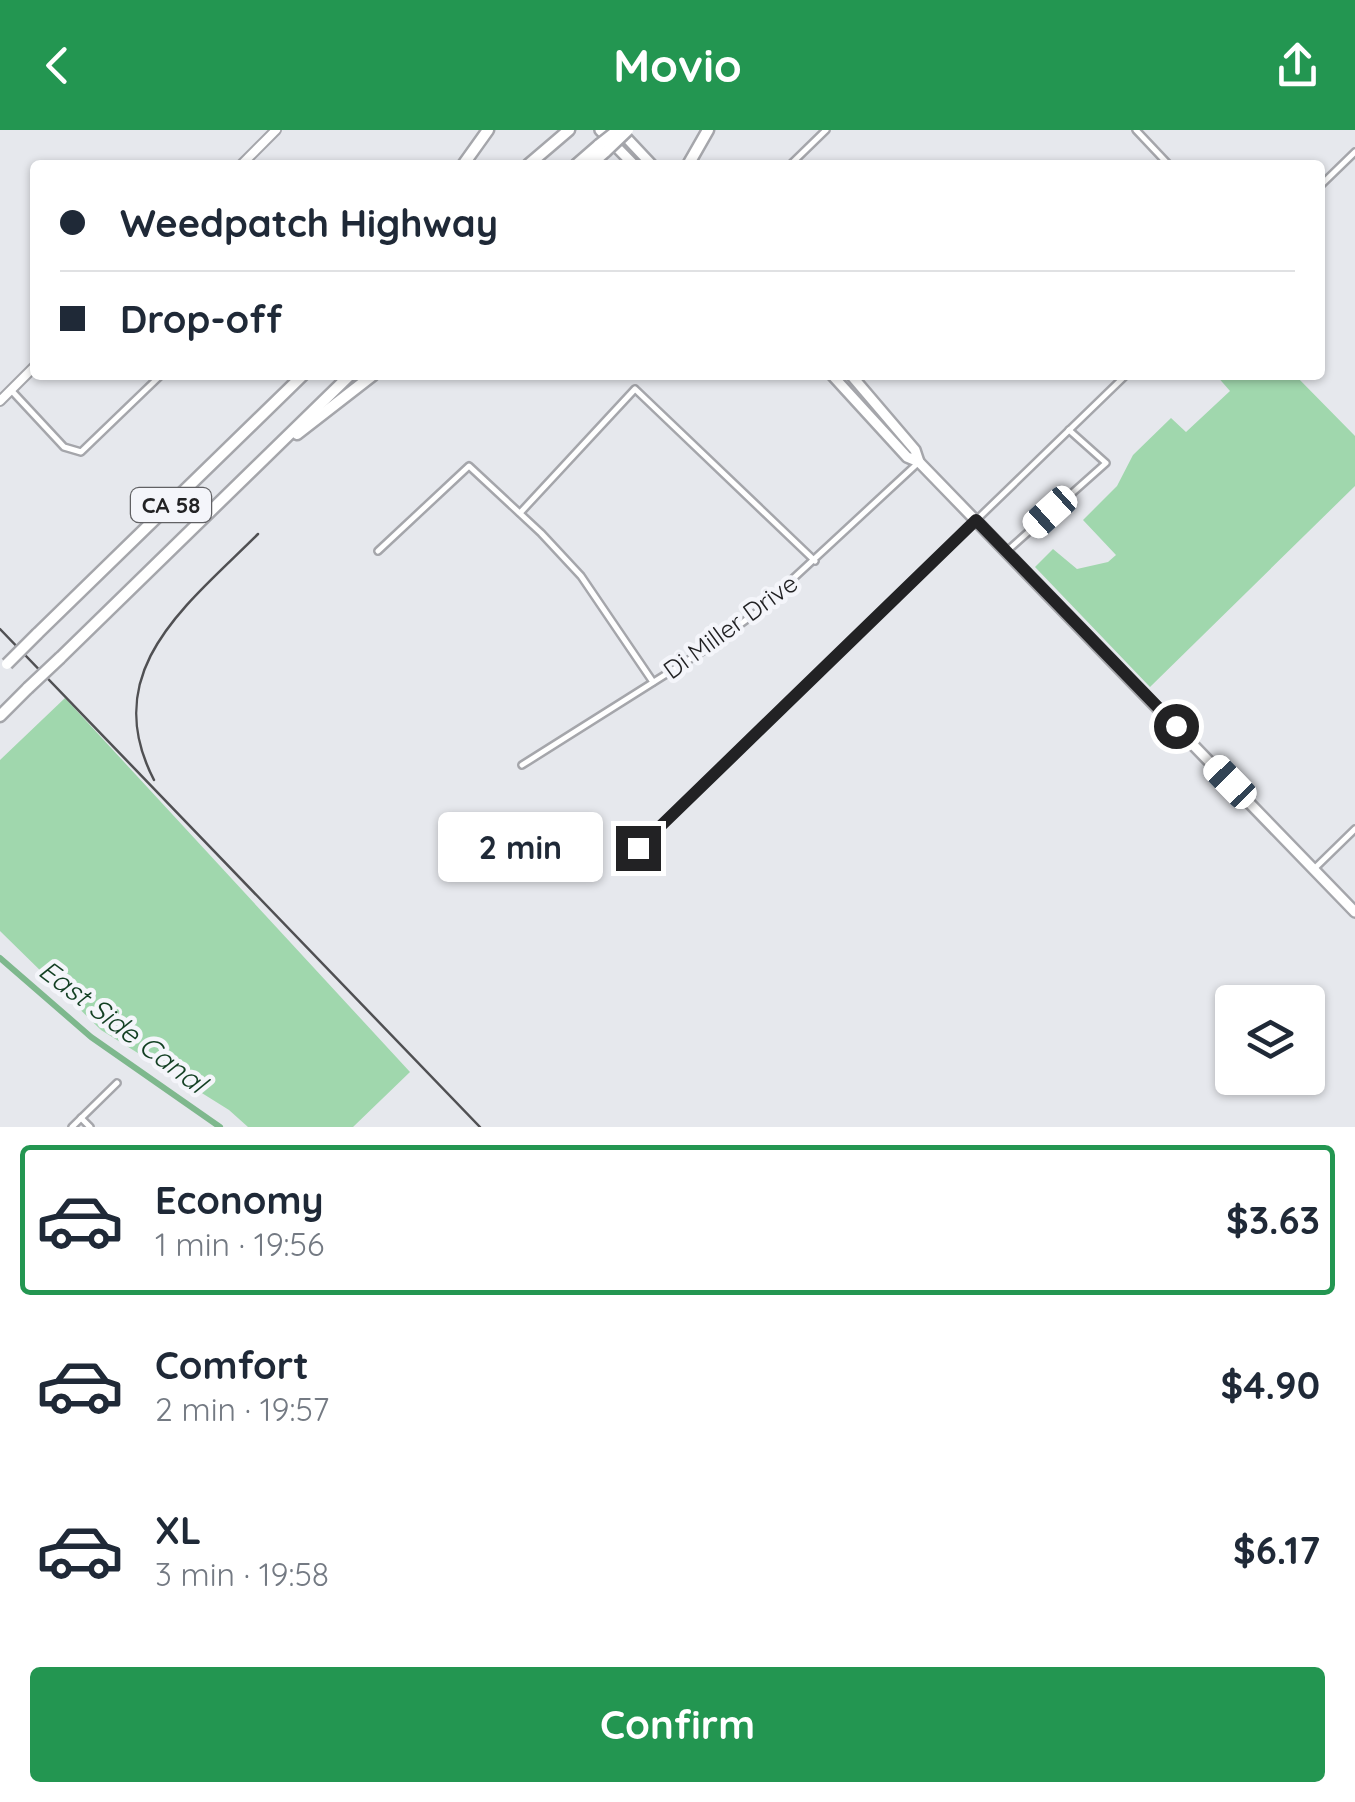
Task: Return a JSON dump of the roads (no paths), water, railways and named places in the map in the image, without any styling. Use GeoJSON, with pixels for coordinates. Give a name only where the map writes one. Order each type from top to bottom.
{"type":"FeatureCollection","features":[{"type":"Feature","properties":{"kind":"highway"},"geometry":{"type":"LineString","coordinates":[[467,160],[488,130]]}},
{"type":"Feature","properties":{"kind":"highway"},"geometry":{"type":"LineString","coordinates":[[534,160],[569,130]]}},
{"type":"Feature","properties":{"kind":"highway"},"geometry":{"type":"LineString","coordinates":[[594,160],[618,130]]}},
{"type":"Feature","properties":{"kind":"highway"},"geometry":{"type":"LineString","coordinates":[[584,160],[628,130]]}},
{"type":"Feature","properties":{"kind":"highway"},"geometry":{"type":"LineString","coordinates":[[691,160],[708,130]]}},
{"type":"Feature","properties":{"kind":"highway","name":"CA 58"},"geometry":{"type":"LineString","coordinates":[[3,667],[295,380]]}},
{"type":"Feature","properties":{"kind":"highway","name":"CA 58"},"geometry":{"type":"LineString","coordinates":[[0,716],[345,380]]}},
{"type":"Feature","properties":{"kind":"highway"},"geometry":{"type":"LineString","coordinates":[[279,445],[366,380]]}},
{"type":"Feature","properties":{"kind":"main road"},"geometry":{"type":"LineString","coordinates":[[246,160],[276,130]]}},
{"type":"Feature","properties":{"kind":"main road"},"geometry":{"type":"LineString","coordinates":[[600,130],[629,160]]}},
{"type":"Feature","properties":{"kind":"main road"},"geometry":{"type":"LineString","coordinates":[[618,130],[647,160]]}},
{"type":"Feature","properties":{"kind":"main road"},"geometry":{"type":"LineString","coordinates":[[0,401],[30,371]]}},
{"type":"Feature","properties":{"kind":"main road"},"geometry":{"type":"LineString","coordinates":[[837,380],[907,457],[919,462],[1006,550],[1355,912]]}},
{"type":"Feature","properties":{"kind":"main road"},"geometry":{"type":"LineString","coordinates":[[855,380],[915,450],[919,462]]}},
{"type":"Feature","properties":{"kind":"street"},"geometry":{"type":"LineString","coordinates":[[795,160],[826,130]]}},
{"type":"Feature","properties":{"kind":"street"},"geometry":{"type":"LineString","coordinates":[[1136,130],[1164,160]]}},
{"type":"Feature","properties":{"kind":"street"},"geometry":{"type":"LineString","coordinates":[[1325,181],[1355,152]]}},
{"type":"Feature","properties":{"kind":"street"},"geometry":{"type":"LineString","coordinates":[[11,390],[64,447],[81,452],[157,380]]}},
{"type":"Feature","properties":{"kind":"street"},"geometry":{"type":"LineString","coordinates":[[638,848],[1121,380]]}},
{"type":"Feature","properties":{"kind":"street"},"geometry":{"type":"LineString","coordinates":[[520,513],[635,389],[815,561]]}},
{"type":"Feature","properties":{"kind":"street"},"geometry":{"type":"LineString","coordinates":[[1006,550],[1106,464],[1069,430]]}},
{"type":"Feature","properties":{"kind":"street","name":"Di Miller Drive"},"geometry":{"type":"LineString","coordinates":[[522,765],[732,631],[815,561],[919,462]]}},
{"type":"Feature","properties":{"kind":"street"},"geometry":{"type":"LineString","coordinates":[[378,551],[469,466],[562,554],[599,600],[653,682]]}},
{"type":"Feature","properties":{"kind":"street"},"geometry":{"type":"LineString","coordinates":[[1314,869],[1355,829]]}},
{"type":"Feature","properties":{"kind":"street"},"geometry":{"type":"LineString","coordinates":[[72,1127],[117,1084]]}},
{"type":"Feature","properties":{"kind":"street"},"geometry":{"type":"LineString","coordinates":[[81,1118],[90,1127]]}},
{"type":"Feature","properties":{"kind":"waterway","name":"East Side Canal"},"geometry":{"type":"LineString","coordinates":[[0,958],[91,1037],[220,1127]]}},
{"type":"Feature","properties":{"kind":"railway"},"geometry":{"type":"LineString","coordinates":[[154,780],[139,741],[136,705],[143,672],[158,642],[179,614],[258,534]]}},
{"type":"Feature","properties":{"kind":"railway"},"geometry":{"type":"LineString","coordinates":[[0,629],[480,1127]]}}]}
